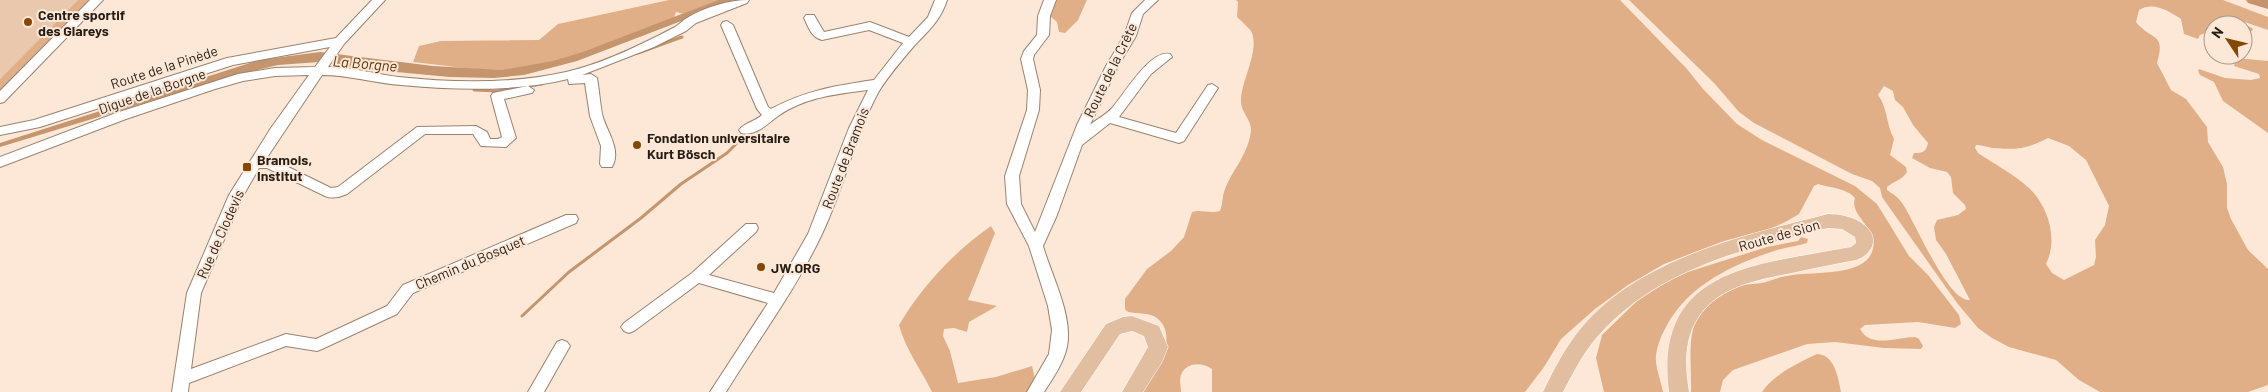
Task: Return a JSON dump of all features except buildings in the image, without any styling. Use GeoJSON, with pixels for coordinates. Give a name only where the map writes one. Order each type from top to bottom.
{"type":"FeatureCollection","features":[{"type":"Feature","properties":{"kind":"main road","name":"Route de Sion"},"geometry":{"type":"LineString","coordinates":[[1553,392],[1567,363],[1593,326],[1620,301],[1660,275],[1713,253],[1822,222],[1842,222],[1853,226],[1862,233],[1865,238],[1865,245],[1856,253],[1741,276],[1727,282],[1702,299],[1686,320],[1678,344],[1675,369],[1679,392]]}},
{"type":"Feature","properties":{"kind":"main road"},"geometry":{"type":"LineString","coordinates":[[1070,392],[1113,329],[1122,324],[1134,322],[1152,331],[1158,348],[1132,392]]}},
{"type":"Feature","properties":{"kind":"street"},"geometry":{"type":"LineString","coordinates":[[0,99],[96,0]]}},
{"type":"Feature","properties":{"kind":"street","name":"Rue de Clodevis"},"geometry":{"type":"LineString","coordinates":[[181,386],[194,293],[226,216],[255,164],[336,46],[379,0]]}},
{"type":"Feature","properties":{"kind":"street","name":"Digue de la Borgne"},"geometry":{"type":"LineString","coordinates":[[0,162],[121,116],[242,77],[275,72],[339,71],[400,81],[470,86],[489,86],[544,80],[587,70],[650,44],[682,28],[692,20],[743,0]]}},
{"type":"Feature","properties":{"kind":"street","name":"Route de Bramois"},"geometry":{"type":"LineString","coordinates":[[718,392],[778,300],[816,233],[859,120],[878,84],[911,42],[935,17],[940,0]]}},
{"type":"Feature","properties":{"kind":"street"},"geometry":{"type":"LineString","coordinates":[[1035,392],[1049,371],[1060,341],[1056,312],[1036,246],[1014,204],[1012,176],[1033,110],[1034,90],[1027,59],[1028,54],[1043,34],[1044,16],[1050,0]]}},
{"type":"Feature","properties":{"kind":"street","name":"Route de la Crête"},"geometry":{"type":"LineString","coordinates":[[1036,246],[1050,215],[1083,125],[1112,66],[1130,36],[1138,13],[1152,0]]}},
{"type":"Feature","properties":{"kind":"street"},"geometry":{"type":"LineString","coordinates":[[810,18],[818,33],[822,36],[870,26],[911,42]]}},
{"type":"Feature","properties":{"kind":"street"},"geometry":{"type":"LineString","coordinates":[[727,25],[763,109],[770,115]]}},
{"type":"Feature","properties":{"kind":"street","name":"Route de la Pinède"},"geometry":{"type":"LineString","coordinates":[[0,131],[35,124],[231,61],[336,46]]}},
{"type":"Feature","properties":{"kind":"street","name":"Route de la Crête"},"geometry":{"type":"LineString","coordinates":[[1075,144],[1127,100],[1147,71],[1166,57]]}},
{"type":"Feature","properties":{"kind":"street"},"geometry":{"type":"LineString","coordinates":[[255,164],[269,163],[330,193],[342,191],[422,130],[476,130],[482,135],[486,143],[501,144],[509,138],[497,96],[591,78],[596,116],[608,146],[607,164]]}},
{"type":"Feature","properties":{"kind":"street"},"geometry":{"type":"LineString","coordinates":[[746,130],[798,100],[818,93],[878,84]]}},
{"type":"Feature","properties":{"kind":"street","name":"Route de la Crête"},"geometry":{"type":"LineString","coordinates":[[1108,118],[1180,138],[1212,88]]}},
{"type":"Feature","properties":{"kind":"street","name":"Chemin du Bosquet"},"geometry":{"type":"LineString","coordinates":[[181,386],[286,340],[317,344],[392,310],[408,289],[571,219]]}},
{"type":"Feature","properties":{"kind":"street"},"geometry":{"type":"LineString","coordinates":[[628,327],[696,277],[751,228]]}},
{"type":"Feature","properties":{"kind":"street"},"geometry":{"type":"LineString","coordinates":[[696,277],[778,300]]}},
{"type":"Feature","properties":{"kind":"street"},"geometry":{"type":"LineString","coordinates":[[536,392],[562,346]]}},
{"type":"Feature","properties":{"kind":"shaded area","name":"Centre sportif des Glareys"},"geometry":{"type":"Polygon","coordinates":[[[0,0],[78,0],[0,79],[0,0]]]}},
{"type":"Feature","properties":{"kind":"shaded area"},"geometry":{"type":"Polygon","coordinates":[[[78,0],[89,0],[0,92],[0,79],[78,0]]]}},
{"type":"Feature","properties":{"kind":"shaded area"},"geometry":{"type":"Polygon","coordinates":[[[669,0],[718,0],[684,14],[676,12],[674,18],[589,51],[521,69],[468,68],[413,62],[419,46],[441,41],[539,40],[558,24],[669,0]]]}},
{"type":"Feature","properties":{"kind":"shaded area"},"geometry":{"type":"Polygon","coordinates":[[[1054,0],[1087,0],[1078,20],[1065,33],[1059,32],[1057,22],[1050,16],[1054,0]]]}},
{"type":"Feature","properties":{"kind":"shaded area"},"geometry":{"type":"Polygon","coordinates":[[[1236,0],[1620,0],[1737,124],[1762,140],[1855,186],[1877,204],[1909,256],[1928,275],[1959,315],[1961,324],[1955,328],[1918,322],[1865,325],[1860,329],[1871,339],[1885,340],[1915,337],[1919,339],[1923,346],[1921,349],[1884,348],[1835,342],[1807,344],[1733,370],[1723,380],[1720,392],[1691,392],[1693,328],[1699,314],[1713,301],[1739,286],[1762,283],[1787,276],[1844,270],[1863,263],[1870,256],[1873,239],[1870,231],[1856,212],[1855,198],[1843,190],[1818,184],[1814,186],[1799,214],[1787,221],[1770,229],[1724,241],[1664,264],[1628,285],[1595,309],[1561,339],[1544,367],[1525,392],[1212,392],[1212,369],[1204,365],[1195,364],[1183,371],[1181,375],[1181,392],[1141,392],[1159,367],[1166,346],[1166,336],[1164,327],[1155,317],[1148,314],[1128,312],[1125,309],[1125,299],[1147,269],[1171,251],[1184,237],[1192,212],[1220,211],[1225,189],[1244,154],[1250,138],[1251,126],[1241,102],[1254,47],[1251,31],[1237,17],[1238,2],[1236,0]]]}},
{"type":"Feature","properties":{"kind":"shaded area"},"geometry":{"type":"Polygon","coordinates":[[[1629,0],[2223,0],[2268,17],[2268,30],[2253,25],[2253,15],[2203,15],[2203,34],[2198,39],[2184,34],[2181,19],[2161,8],[2144,7],[2139,10],[2136,22],[2159,41],[2157,63],[2171,90],[2186,99],[2207,127],[2208,142],[2223,167],[2227,184],[2227,208],[2231,219],[2248,250],[2268,269],[2268,385],[2248,392],[2100,392],[2079,380],[2056,360],[2009,347],[1978,328],[1957,303],[1882,197],[1880,188],[1872,181],[1852,174],[1754,123],[1739,112],[1714,83],[1629,0]],[[1884,86],[1878,95],[1884,105],[1894,139],[1890,155],[1906,167],[1907,172],[1903,177],[1887,187],[1887,190],[1902,203],[1942,275],[1961,297],[1970,300],[1946,254],[1936,240],[1934,227],[1937,220],[1958,215],[1966,209],[1965,205],[1953,193],[1951,177],[1947,172],[1930,168],[1912,158],[1914,153],[1925,150],[1928,143],[1913,125],[1903,107],[1895,100],[1893,91],[1884,86]],[[2048,138],[2015,149],[2000,149],[1976,145],[1975,148],[1978,153],[2025,184],[2037,197],[2050,225],[2050,255],[2046,264],[2052,273],[2064,280],[2094,265],[2096,257],[2095,240],[2105,225],[2109,206],[2086,160],[2069,146],[2048,138]]]}},
{"type":"Feature","properties":{"kind":"shaded area"},"geometry":{"type":"Polygon","coordinates":[[[2253,60],[2268,61],[2268,133],[2223,101],[2214,82],[2200,75],[2198,71],[2199,69],[2225,78],[2251,80],[2260,78],[2259,74],[2234,66],[2253,65],[2253,60]]]}},
{"type":"Feature","properties":{"kind":"shaded area"},"geometry":{"type":"Polygon","coordinates":[[[991,226],[995,233],[968,300],[997,306],[969,322],[967,332],[954,328],[944,329],[943,336],[950,351],[958,383],[996,377],[1032,366],[1035,379],[1027,392],[932,392],[909,351],[899,325],[928,283],[964,247],[991,226]]]}},
{"type":"Feature","properties":{"kind":"shaded area"},"geometry":{"type":"Polygon","coordinates":[[[1801,237],[1808,239],[1807,243],[1777,250],[1744,262],[1712,279],[1685,300],[1665,329],[1657,349],[1657,366],[1663,392],[1604,392],[1596,358],[1602,335],[1637,301],[1675,276],[1767,247],[1798,241],[1801,237]]]}},
{"type":"Feature","properties":{"kind":"shaded area"},"geometry":{"type":"Polygon","coordinates":[[[1817,354],[1828,358],[1832,363],[1837,374],[1841,392],[1762,392],[1780,374],[1817,354]]]}},
{"type":"Feature","properties":{"kind":"water"},"geometry":{"type":"Polygon","coordinates":[[[718,0],[736,0],[577,61],[524,75],[494,78],[450,77],[375,70],[319,62],[278,65],[240,74],[0,147],[0,143],[259,60],[320,52],[433,66],[502,70],[553,61],[583,52],[718,0]]]}},
{"type":"Feature","properties":{"kind":"waterway","name":"La Borgne"},"geometry":{"type":"LineString","coordinates":[[2253,0],[2268,4]]}},
{"type":"Feature","properties":{"kind":"waterway"},"geometry":{"type":"LineString","coordinates":[[638,53],[682,37]]}},
{"type":"Feature","properties":{"kind":"waterway"},"geometry":{"type":"LineString","coordinates":[[474,90],[497,91],[542,84]]}},
{"type":"Feature","properties":{"kind":"waterway"},"geometry":{"type":"LineString","coordinates":[[522,316],[569,272],[641,218],[681,184],[727,153],[747,133]]}},
{"type":"Feature","properties":{"kind":"place","name":"Centre sportif des Glareys"},"geometry":{"type":"Point","coordinates":[28,22]}},
{"type":"Feature","properties":{"kind":"place","name":"Fondation universitaire Kurt Bösch"},"geometry":{"type":"Point","coordinates":[637,145]}},
{"type":"Feature","properties":{"kind":"place","name":"Bramois, Institut"},"geometry":{"type":"Point","coordinates":[247,167]}},
{"type":"Feature","properties":{"kind":"place","name":"JW.ORG"},"geometry":{"type":"Point","coordinates":[761,267]}}]}
